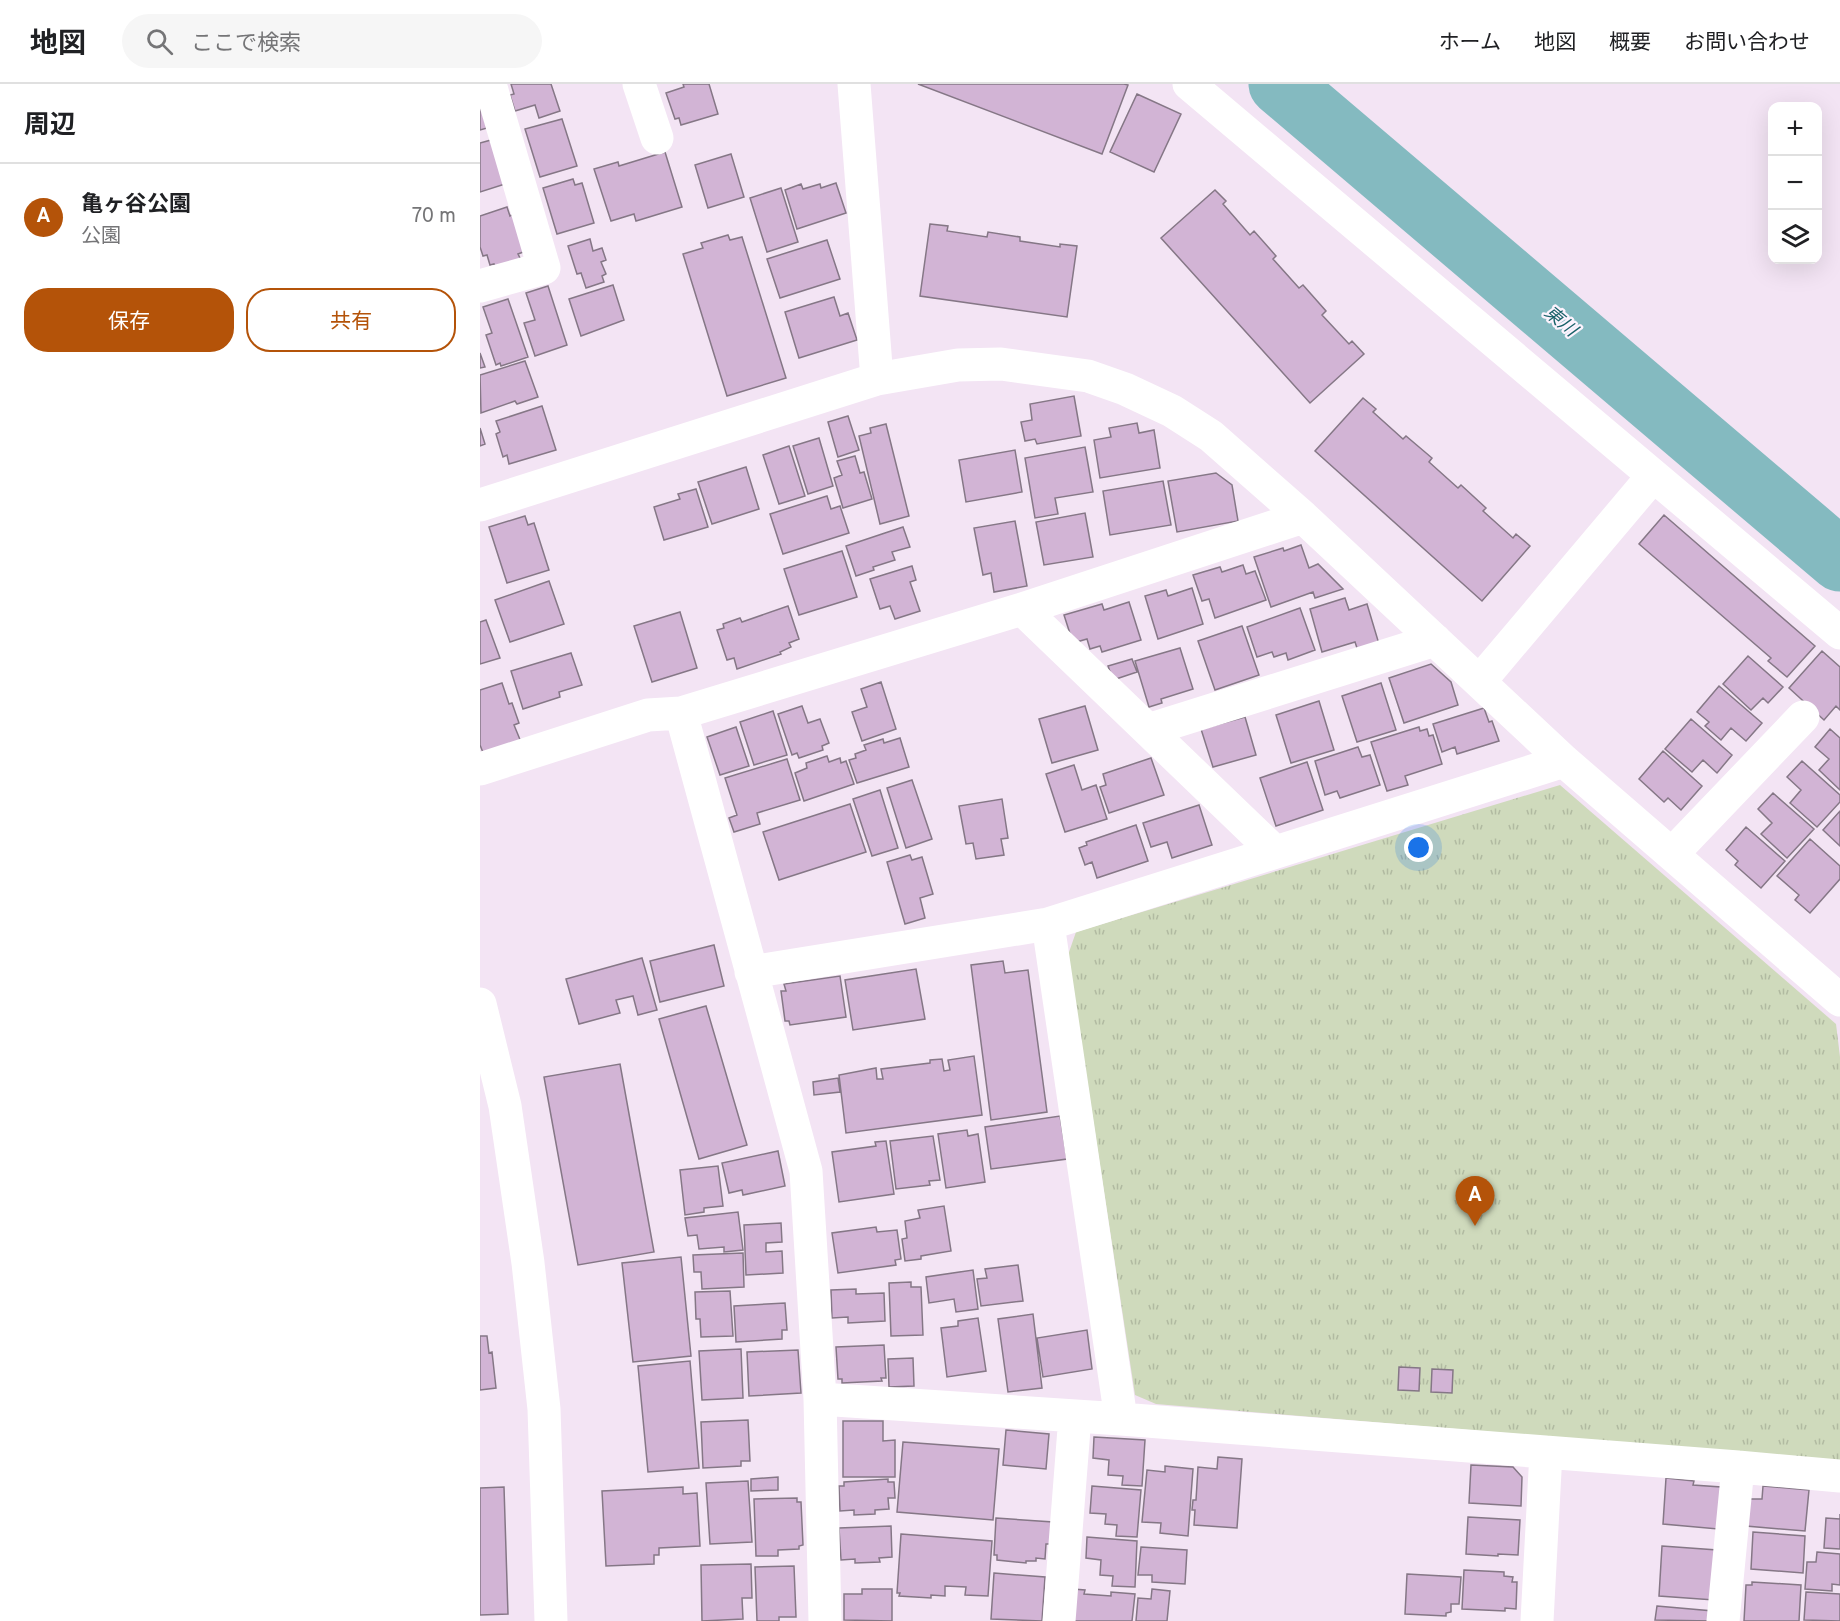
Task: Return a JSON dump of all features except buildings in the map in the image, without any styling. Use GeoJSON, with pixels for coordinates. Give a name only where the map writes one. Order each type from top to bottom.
{"type":"FeatureCollection","features":[{"type":"Feature","properties":{"kind":"street"},"geometry":{"type":"LineString","coordinates":[[480,286],[544,268],[490,84]]}},
{"type":"Feature","properties":{"kind":"street"},"geometry":{"type":"LineString","coordinates":[[639,84],[657,138]]}},
{"type":"Feature","properties":{"kind":"street"},"geometry":{"type":"LineString","coordinates":[[854,84],[877,379]]}},
{"type":"Feature","properties":{"kind":"street"},"geometry":{"type":"LineString","coordinates":[[1189,84],[1840,633]]}},
{"type":"Feature","properties":{"kind":"street"},"geometry":{"type":"LineString","coordinates":[[480,505],[877,379],[958,365],[990,365],[1047,369],[1088,376],[1125,389],[1173,411],[1211,436],[1303,517],[1564,760],[1840,1000]]}},
{"type":"Feature","properties":{"kind":"street"},"geometry":{"type":"LineString","coordinates":[[1480,681],[1653,476]]}},
{"type":"Feature","properties":{"kind":"street"},"geometry":{"type":"LineString","coordinates":[[480,770],[648,715],[681,713],[1022,609],[1303,517]]}},
{"type":"Feature","properties":{"kind":"street"},"geometry":{"type":"LineString","coordinates":[[1022,609],[1275,852]]}},
{"type":"Feature","properties":{"kind":"street"},"geometry":{"type":"LineString","coordinates":[[1148,730],[1435,640]]}},
{"type":"Feature","properties":{"kind":"street"},"geometry":{"type":"LineString","coordinates":[[681,713],[806,1171],[820,1399],[825,1621]]}},
{"type":"Feature","properties":{"kind":"street"},"geometry":{"type":"LineString","coordinates":[[1672,854],[1803,717]]}},
{"type":"Feature","properties":{"kind":"street"},"geometry":{"type":"LineString","coordinates":[[751,972],[1048,924],[1564,760]]}},
{"type":"Feature","properties":{"kind":"street"},"geometry":{"type":"LineString","coordinates":[[1048,924],[1121,1419]]}},
{"type":"Feature","properties":{"kind":"street"},"geometry":{"type":"LineString","coordinates":[[480,1004],[505,1106],[529,1274],[544,1409],[551,1621]]}},
{"type":"Feature","properties":{"kind":"street"},"geometry":{"type":"LineString","coordinates":[[820,1399],[1121,1419],[1840,1476]]}},
{"type":"Feature","properties":{"kind":"street"},"geometry":{"type":"LineString","coordinates":[[1059,1621],[1075,1416]]}},
{"type":"Feature","properties":{"kind":"street"},"geometry":{"type":"LineString","coordinates":[[1537,1621],[1546,1452]]}},
{"type":"Feature","properties":{"kind":"street"},"geometry":{"type":"LineString","coordinates":[[1723,1621],[1738,1467]]}},
{"type":"Feature","properties":{"kind":"green space"},"geometry":{"type":"Polygon","coordinates":[[[1560,785],[1836,1024],[1840,1057],[1840,1461],[1156,1404],[1135,1395],[1068,955],[1076,932],[1560,785]]]}},
{"type":"Feature","properties":{"kind":"waterway","name":"東川"},"geometry":{"type":"LineString","coordinates":[[1280,84],[1840,560]]}},
{"type":"Feature","properties":{"kind":"place","name":"亀ヶ谷公園"},"geometry":{"type":"Point","coordinates":[1475,1226]}}]}
